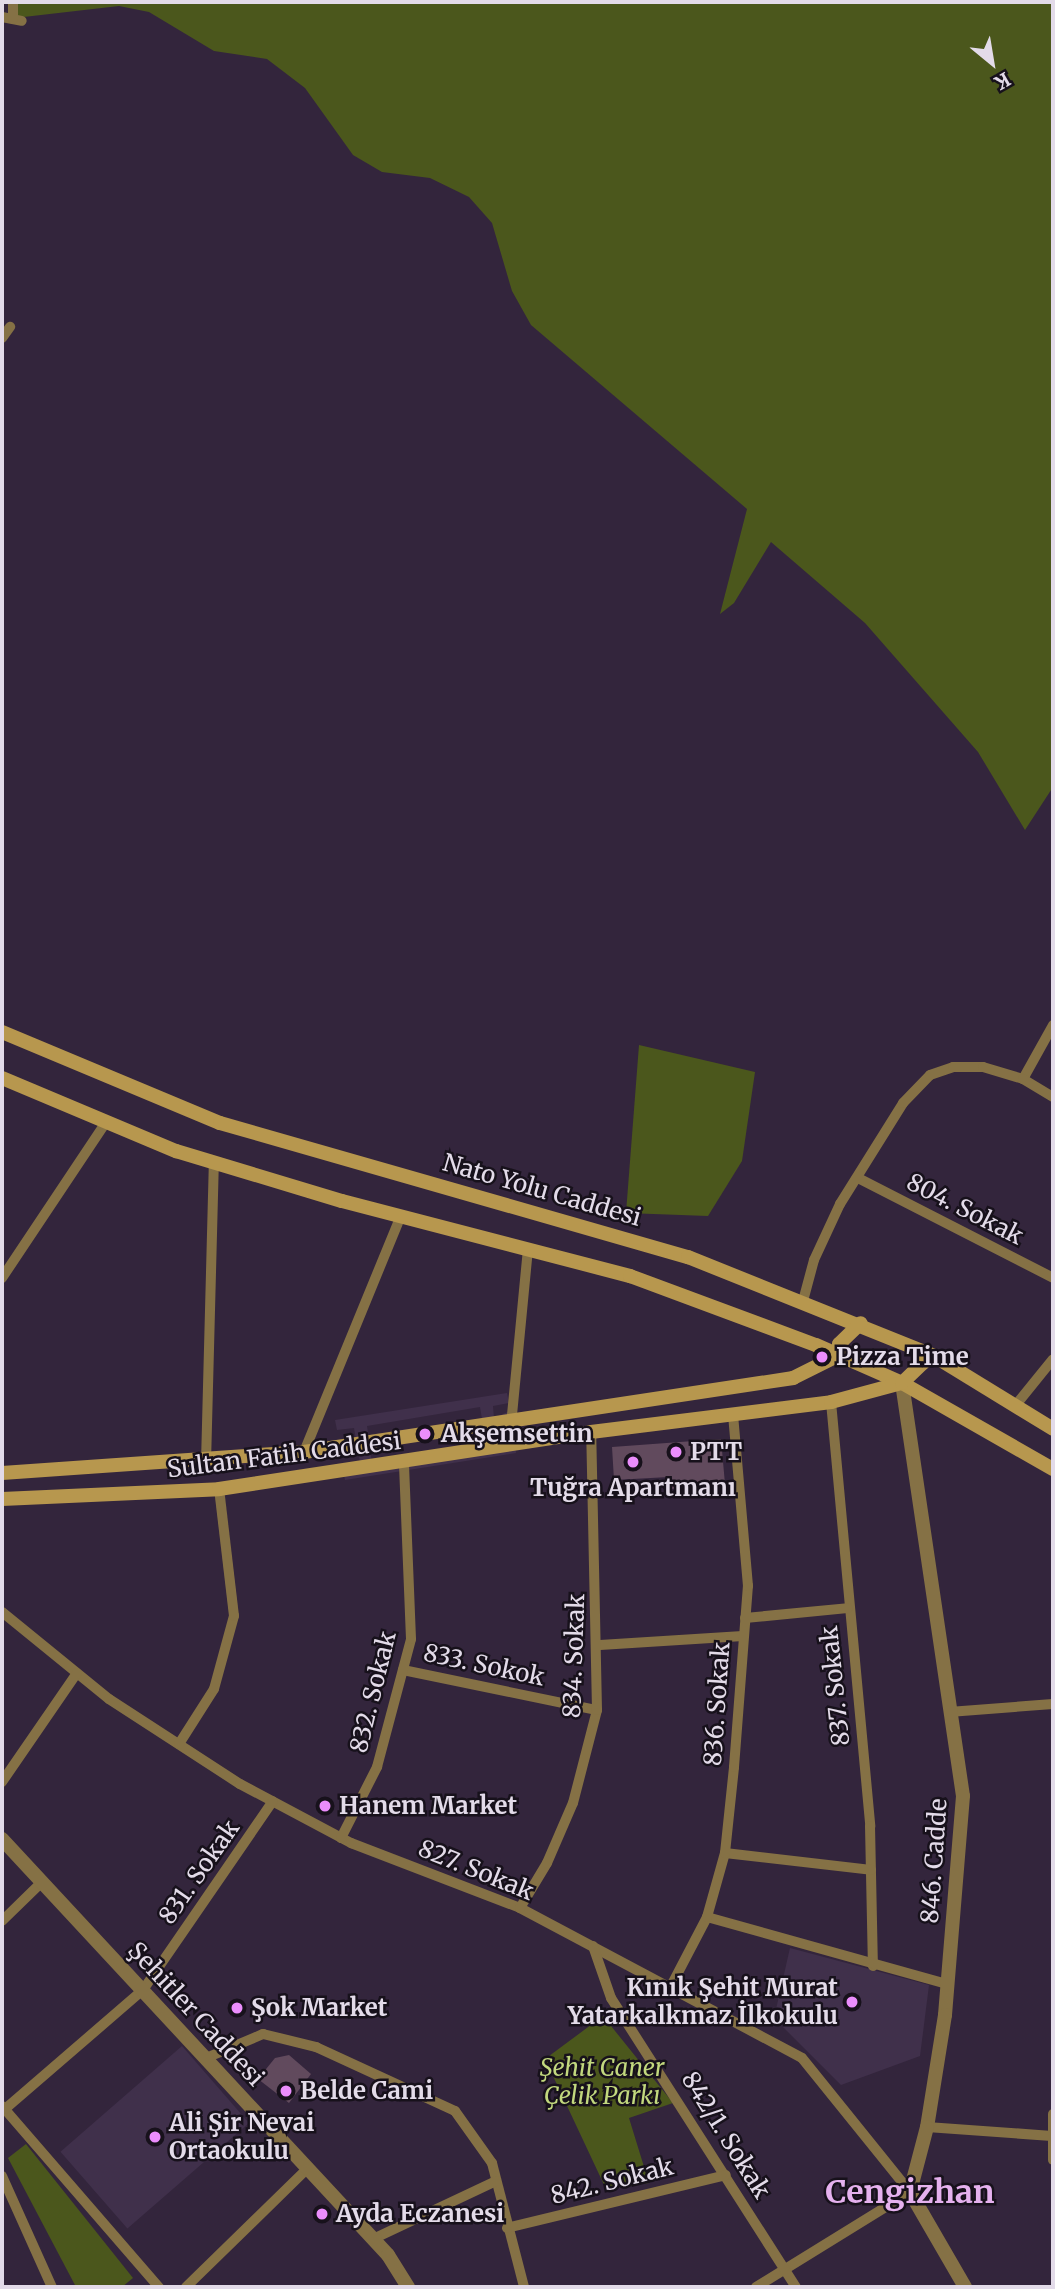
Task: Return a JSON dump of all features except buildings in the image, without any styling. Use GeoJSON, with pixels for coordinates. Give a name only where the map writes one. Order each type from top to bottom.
{"type":"FeatureCollection","features":[{"type":"Feature","properties":{"kind":"main road","name":"Nato Yolu Caddesi"},"geometry":{"type":"LineString","coordinates":[[2,1032],[220,1123],[688,1257],[861,1324],[922,1351],[1053,1429]]}},
{"type":"Feature","properties":{"kind":"main road"},"geometry":{"type":"LineString","coordinates":[[2,1078],[106,1122],[214,1162],[401,1216],[630,1276],[839,1355],[902,1383],[1053,1469]]}},
{"type":"Feature","properties":{"kind":"main road"},"geometry":{"type":"LineString","coordinates":[[839,1355],[847,1332],[861,1324]]}},
{"type":"Feature","properties":{"kind":"main road"},"geometry":{"type":"LineString","coordinates":[[902,1383],[923,1363],[922,1351]]}},
{"type":"Feature","properties":{"kind":"main road","name":"Sultan Fatih Caddesi"},"geometry":{"type":"LineString","coordinates":[[2,1473],[206,1463],[304,1452],[793,1378],[839,1355]]}},
{"type":"Feature","properties":{"kind":"main road","name":"Sultan Fatih Caddesi"},"geometry":{"type":"LineString","coordinates":[[2,1499],[219,1489],[404,1463],[591,1432],[831,1402],[902,1383]]}},
{"type":"Feature","properties":{"kind":"street"},"geometry":{"type":"LineString","coordinates":[[12,19],[13,2]]}},
{"type":"Feature","properties":{"kind":"street"},"geometry":{"type":"LineString","coordinates":[[2,338],[10,327]]}},
{"type":"Feature","properties":{"kind":"street"},"geometry":{"type":"LineString","coordinates":[[1023,1079],[1053,1025]]}},
{"type":"Feature","properties":{"kind":"street"},"geometry":{"type":"LineString","coordinates":[[803,1301],[814,1259],[858,1178],[903,1102],[930,1075],[953,1066],[983,1067],[1023,1079],[1053,1097]]}},
{"type":"Feature","properties":{"kind":"street"},"geometry":{"type":"LineString","coordinates":[[2,1278],[106,1122]]}},
{"type":"Feature","properties":{"kind":"street"},"geometry":{"type":"LineString","coordinates":[[206,1463],[214,1162]]}},
{"type":"Feature","properties":{"kind":"street","name":"804. Sokak"},"geometry":{"type":"LineString","coordinates":[[858,1178],[1053,1278]]}},
{"type":"Feature","properties":{"kind":"street"},"geometry":{"type":"LineString","coordinates":[[304,1452],[401,1216]]}},
{"type":"Feature","properties":{"kind":"street"},"geometry":{"type":"LineString","coordinates":[[509,1446],[528,1249]]}},
{"type":"Feature","properties":{"kind":"street"},"geometry":{"type":"LineString","coordinates":[[1015,1406],[1053,1359]]}},
{"type":"Feature","properties":{"kind":"street","name":"846. Cadde"},"geometry":{"type":"LineString","coordinates":[[902,1383],[963,1796],[947,1984],[928,2127],[910,2192]]}},
{"type":"Feature","properties":{"kind":"street","name":"837. Sokak"},"geometry":{"type":"LineString","coordinates":[[831,1402],[871,1871],[873,1966]]}},
{"type":"Feature","properties":{"kind":"street","name":"836. Sokak"},"geometry":{"type":"LineString","coordinates":[[671,1986],[707,1917],[725,1853],[748,1586],[733,1414]]}},
{"type":"Feature","properties":{"kind":"street","name":"834. Sokak"},"geometry":{"type":"LineString","coordinates":[[520,1908],[547,1863],[573,1803],[597,1710],[600,1645],[591,1432]]}},
{"type":"Feature","properties":{"kind":"street","name":"832. Sokak"},"geometry":{"type":"LineString","coordinates":[[341,1838],[377,1767],[411,1639],[404,1463]]}},
{"type":"Feature","properties":{"kind":"street"},"geometry":{"type":"LineString","coordinates":[[179,1744],[214,1689],[234,1616],[219,1489]]}},
{"type":"Feature","properties":{"kind":"street"},"geometry":{"type":"LineString","coordinates":[[745,1618],[848,1608]]}},
{"type":"Feature","properties":{"kind":"street","name":"827. Sokak"},"geometry":{"type":"LineString","coordinates":[[2,1612],[76,1673],[179,1744],[273,1801],[341,1838],[520,1908],[802,2058],[910,2192]]}},
{"type":"Feature","properties":{"kind":"street"},"geometry":{"type":"LineString","coordinates":[[600,1645],[743,1636]]}},
{"type":"Feature","properties":{"kind":"street","name":"833. Sokok"},"geometry":{"type":"LineString","coordinates":[[403,1670],[597,1710]]}},
{"type":"Feature","properties":{"kind":"street"},"geometry":{"type":"LineString","coordinates":[[2,1782],[76,1673]]}},
{"type":"Feature","properties":{"kind":"street"},"geometry":{"type":"LineString","coordinates":[[949,1712],[1053,1704]]}},
{"type":"Feature","properties":{"kind":"street","name":"831. Sokak"},"geometry":{"type":"LineString","coordinates":[[4,2107],[143,1990],[273,1801]]}},
{"type":"Feature","properties":{"kind":"street","name":"Şehitler Caddesi"},"geometry":{"type":"LineString","coordinates":[[2,1839],[373,2239],[408,2287]]}},
{"type":"Feature","properties":{"kind":"street"},"geometry":{"type":"LineString","coordinates":[[725,1853],[871,1871]]}},
{"type":"Feature","properties":{"kind":"street"},"geometry":{"type":"LineString","coordinates":[[2,1921],[42,1882]]}},
{"type":"Feature","properties":{"kind":"street"},"geometry":{"type":"LineString","coordinates":[[707,1917],[873,1966],[947,1984]]}},
{"type":"Feature","properties":{"kind":"street","name":"842/1. Sokak"},"geometry":{"type":"LineString","coordinates":[[593,1947],[611,1998],[796,2287]]}},
{"type":"Feature","properties":{"kind":"street"},"geometry":{"type":"LineString","coordinates":[[206,2058],[263,2034],[316,2047],[382,2074],[455,2111],[492,2163],[524,2287]]}},
{"type":"Feature","properties":{"kind":"street"},"geometry":{"type":"LineString","coordinates":[[4,2107],[159,2287]]}},
{"type":"Feature","properties":{"kind":"street"},"geometry":{"type":"LineString","coordinates":[[1053,2114],[1053,2160]]}},
{"type":"Feature","properties":{"kind":"street"},"geometry":{"type":"LineString","coordinates":[[928,2127],[1052,2136]]}},
{"type":"Feature","properties":{"kind":"street"},"geometry":{"type":"LineString","coordinates":[[186,2287],[308,2168]]}},
{"type":"Feature","properties":{"kind":"street","name":"842. Sokak"},"geometry":{"type":"LineString","coordinates":[[508,2228],[726,2175]]}},
{"type":"Feature","properties":{"kind":"street"},"geometry":{"type":"LineString","coordinates":[[2,2176],[52,2287]]}},
{"type":"Feature","properties":{"kind":"street"},"geometry":{"type":"LineString","coordinates":[[373,2239],[496,2181]]}},
{"type":"Feature","properties":{"kind":"street"},"geometry":{"type":"LineString","coordinates":[[756,2287],[788,2271],[910,2192],[965,2287]]}},
{"type":"Feature","properties":{"kind":"shaded area"},"geometry":{"type":"Polygon","coordinates":[[[507,1393],[509,1403],[493,1406],[494,1418],[510,1411],[521,1420],[515,1431],[496,1431],[499,1446],[515,1443],[516,1453],[345,1480],[343,1471],[361,1468],[354,1428],[337,1430],[335,1420],[507,1393]],[[480,1407],[367,1426],[369,1439],[379,1438],[381,1449],[370,1452],[373,1466],[487,1447],[484,1432],[470,1434],[468,1422],[482,1419],[480,1407]]]}},
{"type":"Feature","properties":{"kind":"shaded area","name":"Kınık Şehit Murat Yatarkalkmaz İlkokulu"},"geometry":{"type":"Polygon","coordinates":[[[790,1948],[929,1985],[920,2056],[841,2085],[774,2018],[790,1948]]]}},
{"type":"Feature","properties":{"kind":"shaded area","name":"Ali Şir Nevai Ortaokulu"},"geometry":{"type":"Polygon","coordinates":[[[182,2046],[249,2123],[127,2229],[60,2152],[182,2046]]]}},
{"type":"Feature","properties":{"kind":"green space"},"geometry":{"type":"Polygon","coordinates":[[[15,2],[1053,2],[1053,787],[1025,830],[978,752],[865,623],[771,542],[734,603],[720,614],[747,509],[531,325],[512,291],[492,223],[469,197],[430,178],[382,172],[353,155],[305,88],[267,59],[214,51],[149,12],[119,6],[15,18],[15,2]]]}},
{"type":"Feature","properties":{"kind":"green space"},"geometry":{"type":"Polygon","coordinates":[[[639,1045],[755,1072],[742,1161],[708,1216],[626,1213],[639,1045]]]}},
{"type":"Feature","properties":{"kind":"green space","name":"Şehit Caner Çelik Parkı"},"geometry":{"type":"Polygon","coordinates":[[[603,2016],[673,2103],[629,2118],[649,2183],[606,2189],[545,2059],[603,2016]]]}},
{"type":"Feature","properties":{"kind":"green space"},"geometry":{"type":"Polygon","coordinates":[[[26,2144],[133,2278],[122,2287],[76,2287],[8,2158],[26,2144]]]}},
{"type":"Feature","properties":{"kind":"place","name":"Pizza Time"},"geometry":{"type":"Point","coordinates":[822,1357]}},
{"type":"Feature","properties":{"kind":"place","name":"Akşemsettin"},"geometry":{"type":"Point","coordinates":[425,1434]}},
{"type":"Feature","properties":{"kind":"place","name":"PTT"},"geometry":{"type":"Point","coordinates":[676,1452]}},
{"type":"Feature","properties":{"kind":"place","name":"Tuğra Apartmanı"},"geometry":{"type":"Point","coordinates":[633,1462]}},
{"type":"Feature","properties":{"kind":"place","name":"Hanem Market"},"geometry":{"type":"Point","coordinates":[325,1806]}},
{"type":"Feature","properties":{"kind":"place","name":"Kınık Şehit Murat Yatarkalkmaz İlkokulu"},"geometry":{"type":"Point","coordinates":[852,2002]}},
{"type":"Feature","properties":{"kind":"place","name":"Şok Market"},"geometry":{"type":"Point","coordinates":[237,2008]}},
{"type":"Feature","properties":{"kind":"place","name":"Belde Cami"},"geometry":{"type":"Point","coordinates":[286,2091]}},
{"type":"Feature","properties":{"kind":"place","name":"Ali Şir Nevai Ortaokulu"},"geometry":{"type":"Point","coordinates":[155,2137]}},
{"type":"Feature","properties":{"kind":"place","name":"Ayda Eczanesi"},"geometry":{"type":"Point","coordinates":[322,2214]}},
{"type":"Feature","properties":{"kind":"district","name":"Cengizhan"},"geometry":{"type":"Point","coordinates":[910,2192]}}]}
